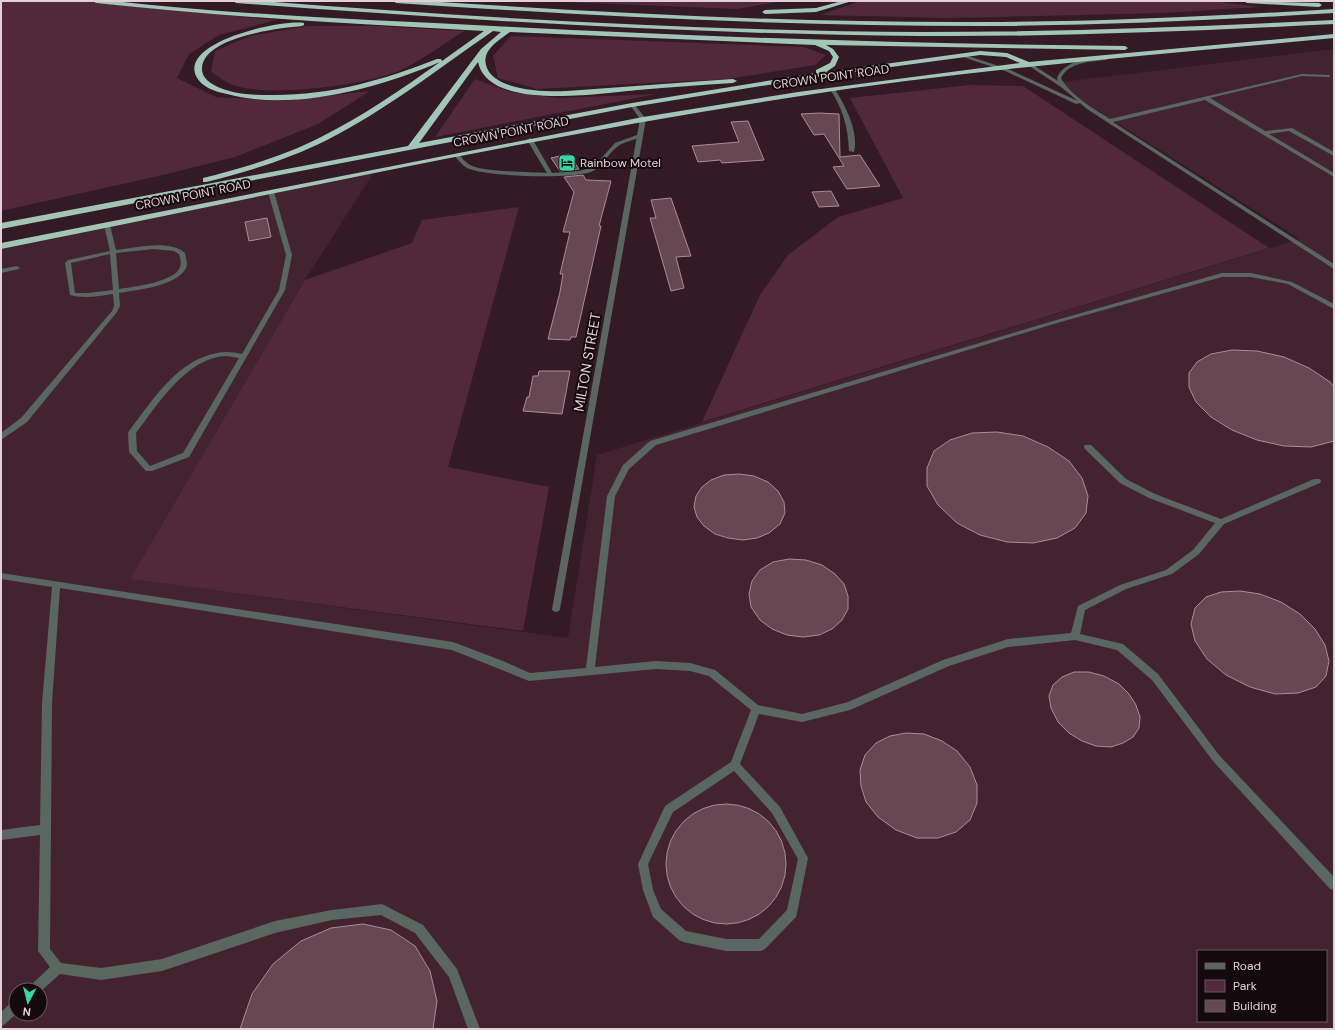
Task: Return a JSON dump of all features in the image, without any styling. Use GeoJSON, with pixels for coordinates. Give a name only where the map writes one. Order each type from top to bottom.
{"type":"FeatureCollection","features":[{"type":"Feature","properties":{"kind":"highway"},"geometry":{"type":"LineString","coordinates":[[96,1],[224,14],[396,24],[622,36],[880,44],[1113,48],[1214,46],[1334,36]]}},
{"type":"Feature","properties":{"kind":"highway"},"geometry":{"type":"LineString","coordinates":[[236,1],[560,22],[848,32],[1085,33],[1190,30],[1334,22]]}},
{"type":"Feature","properties":{"kind":"highway"},"geometry":{"type":"LineString","coordinates":[[396,1],[616,14],[818,22],[978,24],[1152,20],[1334,11]]}},
{"type":"Feature","properties":{"kind":"highway"},"geometry":{"type":"LineString","coordinates":[[616,14],[649,12],[755,13],[816,10],[849,1]]}},
{"type":"Feature","properties":{"kind":"highway"},"geometry":{"type":"LineString","coordinates":[[1247,1],[1334,5]]}},
{"type":"Feature","properties":{"kind":"highway"},"geometry":{"type":"LineString","coordinates":[[69,213],[221,176],[299,150],[331,135],[373,111],[486,33],[535,3]]}},
{"type":"Feature","properties":{"kind":"highway"},"geometry":{"type":"LineString","coordinates":[[300,186],[382,164],[396,158],[412,147],[477,56],[502,34],[550,4]]}},
{"type":"Feature","properties":{"kind":"highway"},"geometry":{"type":"LineString","coordinates":[[396,24],[309,24],[256,31],[227,40],[212,48],[199,63],[198,73],[202,80],[211,86],[234,94],[264,97],[313,95],[349,90],[392,78],[464,49]]}},
{"type":"Feature","properties":{"kind":"highway"},"geometry":{"type":"LineString","coordinates":[[813,42],[831,50],[836,57],[834,63],[819,72],[817,75]]}},
{"type":"Feature","properties":{"kind":"highway"},"geometry":{"type":"LineString","coordinates":[[490,44],[482,61],[486,74],[503,84],[534,92],[559,94],[749,80],[763,83]]}},
{"type":"Feature","properties":{"kind":"highway"},"geometry":{"type":"LineString","coordinates":[[880,44],[936,50],[962,55]]}},
{"type":"Feature","properties":{"kind":"highway","name":"CROWN POINT ROAD"},"geometry":{"type":"LineString","coordinates":[[1,246],[530,140],[643,119],[832,89],[999,67],[1214,46]]}},
{"type":"Feature","properties":{"kind":"highway"},"geometry":{"type":"LineString","coordinates":[[1,226],[632,105],[763,83],[962,55],[998,54],[1015,57],[1028,64]]}},
{"type":"Feature","properties":{"kind":"street"},"geometry":{"type":"LineString","coordinates":[[1063,86],[1060,78],[1065,69],[1086,62],[1127,54]]}},
{"type":"Feature","properties":{"kind":"street"},"geometry":{"type":"LineString","coordinates":[[962,55],[999,67],[1038,83],[1089,108],[1334,267]]}},
{"type":"Feature","properties":{"kind":"street"},"geometry":{"type":"LineString","coordinates":[[1028,64],[1063,86],[1089,108]]}},
{"type":"Feature","properties":{"kind":"street"},"geometry":{"type":"LineString","coordinates":[[1110,121],[1302,75],[1328,76]]}},
{"type":"Feature","properties":{"kind":"street"},"geometry":{"type":"LineString","coordinates":[[832,89],[842,105],[851,127],[852,151]]}},
{"type":"Feature","properties":{"kind":"street"},"geometry":{"type":"LineString","coordinates":[[1206,98],[1334,175]]}},
{"type":"Feature","properties":{"kind":"street"},"geometry":{"type":"LineString","coordinates":[[632,105],[643,119]]}},
{"type":"Feature","properties":{"kind":"street","name":"MILTON STREET"},"geometry":{"type":"LineString","coordinates":[[556,609],[643,119]]}},
{"type":"Feature","properties":{"kind":"street"},"geometry":{"type":"LineString","coordinates":[[1264,134],[1290,130],[1334,154]]}},
{"type":"Feature","properties":{"kind":"street"},"geometry":{"type":"LineString","coordinates":[[457,155],[464,164],[472,168],[487,171],[572,175],[590,171],[602,161],[618,143],[639,136]]}},
{"type":"Feature","properties":{"kind":"street"},"geometry":{"type":"LineString","coordinates":[[530,140],[550,174]]}},
{"type":"Feature","properties":{"kind":"street"},"geometry":{"type":"LineString","coordinates":[[244,356],[216,355],[198,363],[169,384],[132,433],[133,452],[149,470],[186,455],[244,356],[282,290],[289,255],[271,192]]}},
{"type":"Feature","properties":{"kind":"street"},"geometry":{"type":"LineString","coordinates":[[1,437],[24,420],[115,311],[117,306],[113,252],[106,225]]}},
{"type":"Feature","properties":{"kind":"street"},"geometry":{"type":"LineString","coordinates":[[164,247],[175,248],[182,253],[184,260],[183,267],[178,274],[162,283],[115,292],[78,296],[72,294],[68,264],[74,260],[113,252],[164,247]]}},
{"type":"Feature","properties":{"kind":"street"},"geometry":{"type":"LineString","coordinates":[[1,271],[17,268]]}},
{"type":"Feature","properties":{"kind":"street"},"geometry":{"type":"LineString","coordinates":[[590,672],[611,496],[626,468],[653,443],[1047,324],[1222,275],[1250,275],[1290,283],[1334,307]]}},
{"type":"Feature","properties":{"kind":"street"},"geometry":{"type":"LineString","coordinates":[[1088,447],[1122,481],[1152,496],[1221,522]]}},
{"type":"Feature","properties":{"kind":"street"},"geometry":{"type":"LineString","coordinates":[[1075,636],[1081,608],[1123,587],[1169,572],[1196,552],[1221,522],[1317,481]]}},
{"type":"Feature","properties":{"kind":"street"},"geometry":{"type":"LineString","coordinates":[[1,576],[453,646],[529,677],[656,665],[690,667],[712,673],[756,709],[802,718],[850,706],[946,663],[1008,643],[1075,636],[1120,647],[1155,678],[1216,758],[1334,884]]}},
{"type":"Feature","properties":{"kind":"street"},"geometry":{"type":"LineString","coordinates":[[56,585],[47,703],[44,951],[58,968],[101,974],[162,965],[275,928],[332,915],[382,909],[419,929],[454,973],[474,1029]]}},
{"type":"Feature","properties":{"kind":"street"},"geometry":{"type":"LineString","coordinates":[[735,765],[776,810],[803,858],[792,913],[761,945],[726,945],[684,936],[657,913],[648,890],[643,864],[669,809],[735,765],[756,709]]}},
{"type":"Feature","properties":{"kind":"street"},"geometry":{"type":"LineString","coordinates":[[1,835],[45,829]]}},
{"type":"Feature","properties":{"kind":"street"},"geometry":{"type":"LineString","coordinates":[[43,982],[58,968]]}},
{"type":"Feature","properties":{"kind":"shaded area"},"geometry":{"type":"Polygon","coordinates":[[[1334,49],[1334,1029],[1,1029],[1,246],[374,172],[305,280],[130,579],[568,638],[597,455],[1300,239],[1054,83],[1334,49]]]}},
{"type":"Feature","properties":{"kind":"green space"},"geometry":{"type":"Polygon","coordinates":[[[1,1],[79,1],[276,20],[219,35],[189,54],[177,78],[216,97],[284,101],[370,91],[318,124],[235,157],[154,177],[1,211],[1,1]]]}},
{"type":"Feature","properties":{"kind":"green space"},"geometry":{"type":"Polygon","coordinates":[[[783,1],[737,9],[565,2],[783,1]]]}},
{"type":"Feature","properties":{"kind":"green space"},"geometry":{"type":"Polygon","coordinates":[[[861,1],[1211,1],[1261,7],[1162,13],[949,18],[820,15],[861,1]]]}},
{"type":"Feature","properties":{"kind":"green space"},"geometry":{"type":"Polygon","coordinates":[[[307,26],[377,26],[464,31],[425,57],[401,70],[342,85],[292,90],[249,89],[230,84],[211,72],[215,51],[250,36],[307,26]]]}},
{"type":"Feature","properties":{"kind":"green space"},"geometry":{"type":"Polygon","coordinates":[[[511,36],[803,47],[826,55],[815,65],[728,79],[537,89],[498,78],[493,56],[511,36]]]}},
{"type":"Feature","properties":{"kind":"green space"},"geometry":{"type":"Polygon","coordinates":[[[475,79],[510,92],[558,98],[657,94],[435,137],[475,79]]]}},
{"type":"Feature","properties":{"kind":"green space"},"geometry":{"type":"Polygon","coordinates":[[[970,85],[1023,86],[1269,248],[702,422],[760,295],[788,255],[838,217],[903,198],[850,98],[970,85]]]}},
{"type":"Feature","properties":{"kind":"green space"},"geometry":{"type":"Polygon","coordinates":[[[519,207],[448,467],[549,487],[523,631],[130,579],[305,280],[412,243],[422,220],[519,207]]]}},
{"type":"Feature","properties":{"kind":"building"},"geometry":{"type":"Polygon","coordinates":[[[801,114],[839,114],[840,157],[860,155],[880,186],[847,189],[833,167],[844,166],[824,134],[814,135],[801,114]]]}},
{"type":"Feature","properties":{"kind":"building"},"geometry":{"type":"Polygon","coordinates":[[[748,121],[764,160],[722,163],[720,160],[698,162],[692,146],[739,142],[731,122],[748,121]]]}},
{"type":"Feature","properties":{"kind":"building"},"geometry":{"type":"Polygon","coordinates":[[[569,154],[579,169],[560,171],[551,158],[569,154]]]}},
{"type":"Feature","properties":{"kind":"building"},"geometry":{"type":"Polygon","coordinates":[[[583,175],[586,180],[611,181],[599,226],[601,226],[576,337],[571,337],[570,340],[548,339],[560,292],[563,274],[560,274],[570,232],[563,232],[574,192],[564,177],[583,175]]]}},
{"type":"Feature","properties":{"kind":"building"},"geometry":{"type":"Polygon","coordinates":[[[831,191],[839,206],[819,207],[812,192],[831,191]]]}},
{"type":"Feature","properties":{"kind":"building"},"geometry":{"type":"Polygon","coordinates":[[[671,198],[691,256],[676,257],[684,288],[671,291],[650,218],[656,218],[651,200],[671,198]]]}},
{"type":"Feature","properties":{"kind":"building"},"geometry":{"type":"Polygon","coordinates":[[[267,218],[271,237],[249,241],[245,222],[267,218]]]}},
{"type":"Feature","properties":{"kind":"building"},"geometry":{"type":"Polygon","coordinates":[[[1232,350],[1257,351],[1284,357],[1309,368],[1330,382],[1334,387],[1334,441],[1311,447],[1284,446],[1257,440],[1232,430],[1211,417],[1196,402],[1189,387],[1189,373],[1197,362],[1211,354],[1232,350]]]}},
{"type":"Feature","properties":{"kind":"building"},"geometry":{"type":"Polygon","coordinates":[[[539,371],[570,371],[562,414],[523,411],[527,397],[529,397],[533,376],[538,376],[539,371]]]}},
{"type":"Feature","properties":{"kind":"building"},"geometry":{"type":"Polygon","coordinates":[[[997,432],[1023,436],[1048,447],[1069,461],[1082,478],[1088,496],[1086,513],[1075,528],[1057,538],[1033,543],[1007,542],[980,535],[957,523],[938,505],[927,486],[927,468],[934,451],[950,440],[972,433],[997,432]]]}},
{"type":"Feature","properties":{"kind":"building"},"geometry":{"type":"Polygon","coordinates":[[[739,474],[754,476],[768,482],[778,491],[784,502],[785,513],[780,524],[769,533],[757,538],[743,540],[715,534],[704,526],[697,517],[694,507],[696,496],[702,487],[711,480],[724,475],[739,474]]]}},
{"type":"Feature","properties":{"kind":"building"},"geometry":{"type":"Polygon","coordinates":[[[789,559],[806,560],[822,565],[835,574],[844,584],[848,596],[848,609],[842,620],[832,629],[819,635],[803,637],[787,635],[772,629],[760,620],[751,607],[749,594],[752,581],[760,570],[773,562],[789,559]]]}},
{"type":"Feature","properties":{"kind":"building"},"geometry":{"type":"Polygon","coordinates":[[[1240,591],[1260,594],[1281,602],[1300,614],[1315,629],[1325,645],[1329,661],[1326,676],[1316,687],[1298,693],[1275,694],[1250,687],[1226,675],[1207,659],[1195,641],[1191,624],[1195,608],[1206,597],[1221,592],[1240,591]]]}},
{"type":"Feature","properties":{"kind":"building"},"geometry":{"type":"Polygon","coordinates":[[[1074,672],[1089,672],[1104,676],[1119,684],[1129,694],[1136,705],[1140,717],[1139,728],[1133,737],[1123,743],[1111,747],[1096,746],[1082,741],[1069,733],[1058,722],[1051,708],[1049,696],[1053,685],[1062,677],[1074,672]]]}},
{"type":"Feature","properties":{"kind":"building"},"geometry":{"type":"Polygon","coordinates":[[[906,733],[924,734],[942,741],[957,751],[970,767],[977,785],[977,803],[970,820],[956,832],[938,838],[917,838],[896,830],[878,817],[866,802],[861,786],[860,770],[865,755],[876,743],[890,736],[906,733]]]}},
{"type":"Feature","properties":{"kind":"building"},"geometry":{"type":"Polygon","coordinates":[[[726,804],[749,808],[769,821],[782,841],[786,864],[782,887],[769,907],[749,920],[726,924],[703,920],[683,907],[670,887],[666,864],[670,841],[683,821],[703,808],[726,804]]]}},
{"type":"Feature","properties":{"kind":"building"},"geometry":{"type":"Polygon","coordinates":[[[363,924],[391,930],[415,946],[430,971],[437,1001],[433,1029],[240,1029],[252,994],[273,964],[301,941],[331,928],[363,924]]]}},
{"type":"Feature","properties":{"kind":"place","name":"Rainbow Motel"},"geometry":{"type":"Point","coordinates":[567,163]}}]}
